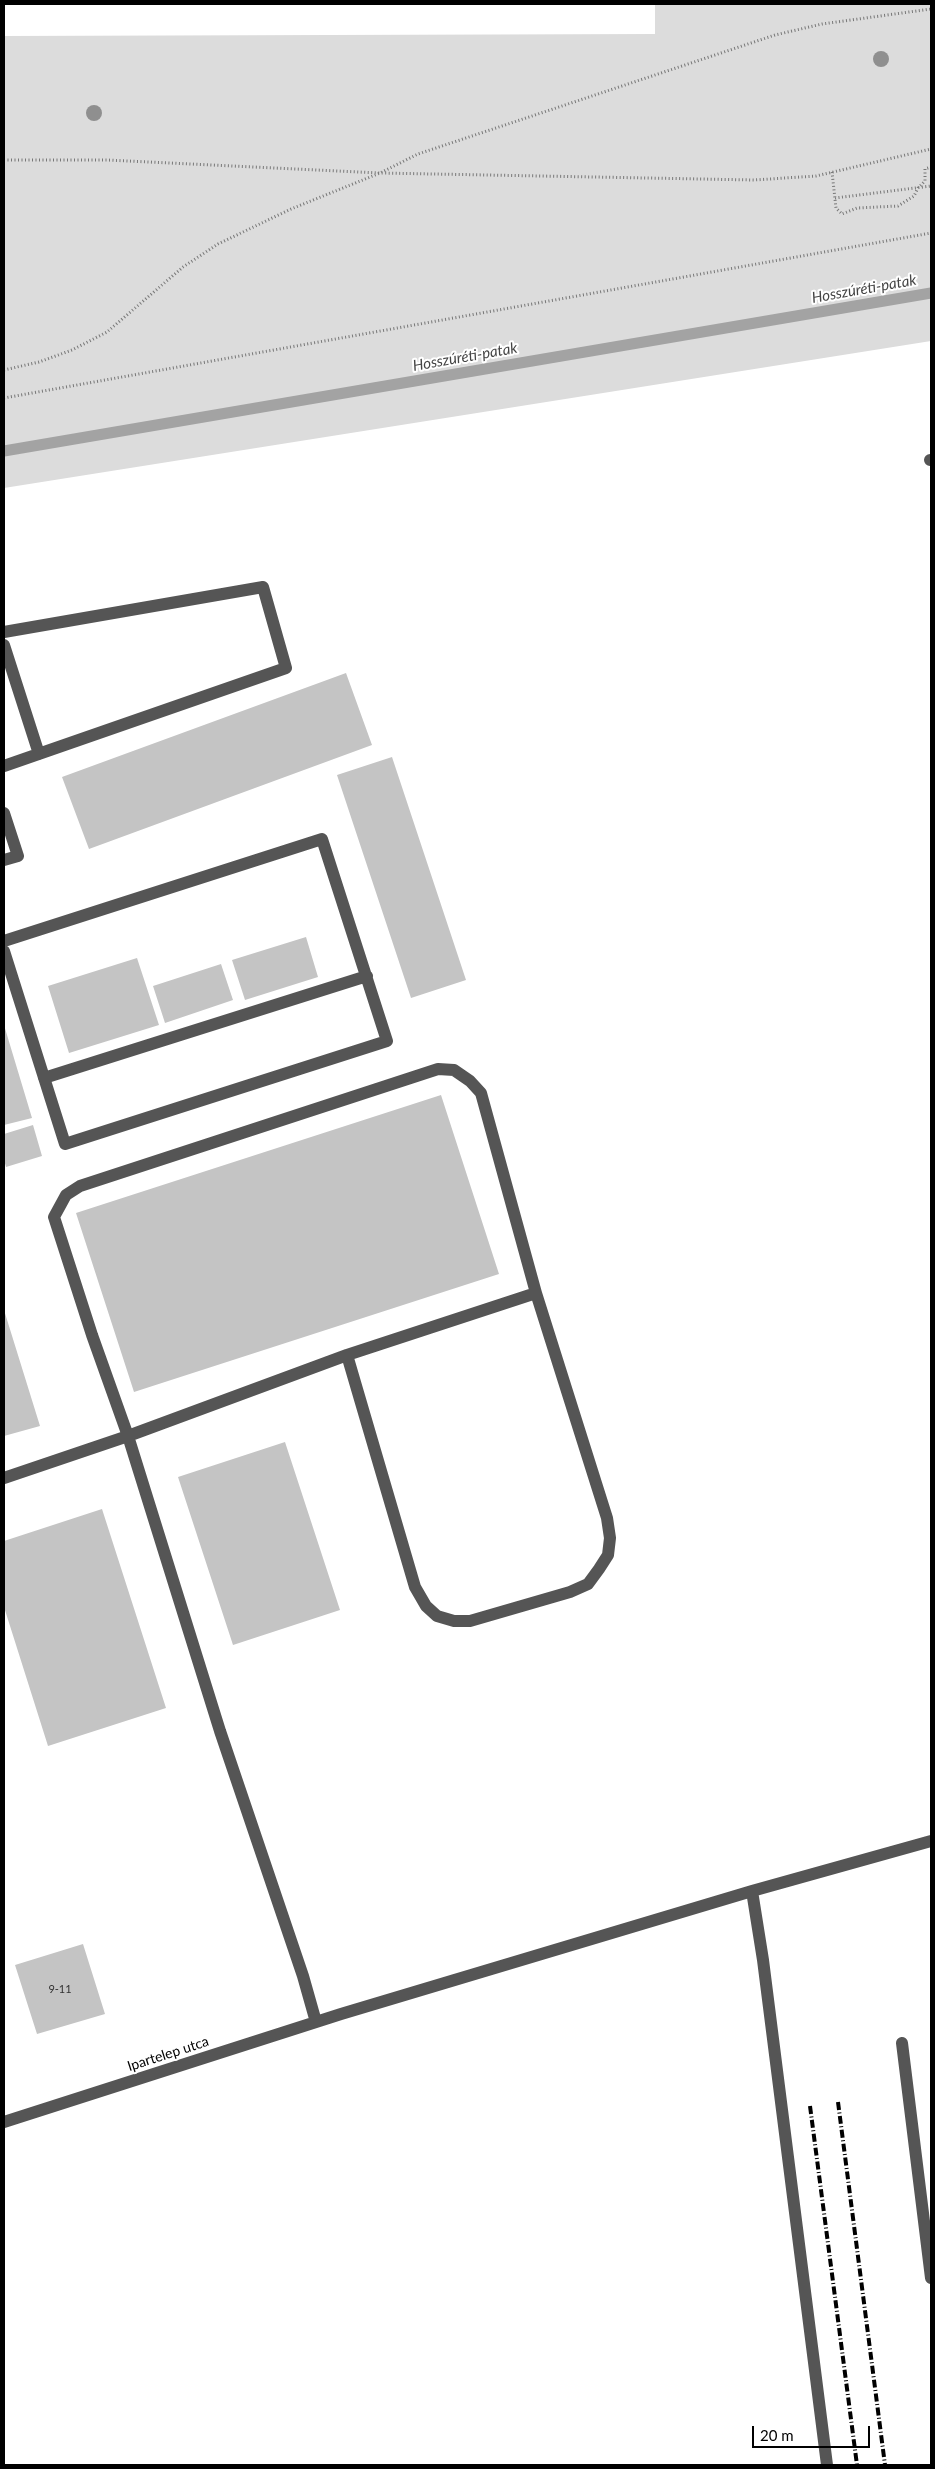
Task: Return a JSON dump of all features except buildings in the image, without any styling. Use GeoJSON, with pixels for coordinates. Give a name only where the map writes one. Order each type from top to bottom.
{"type":"FeatureCollection","features":[{"type":"Feature","properties":{"kind":"street"},"geometry":{"type":"LineString","coordinates":[[4,632],[263,587],[286,668],[4,766]]}},
{"type":"Feature","properties":{"kind":"street"},"geometry":{"type":"LineString","coordinates":[[4,645],[38,754]]}},
{"type":"Feature","properties":{"kind":"street"},"geometry":{"type":"LineString","coordinates":[[4,814],[18,856],[4,860]]}},
{"type":"Feature","properties":{"kind":"street"},"geometry":{"type":"LineString","coordinates":[[4,941],[322,839],[387,1041],[65,1144],[4,951]]}},
{"type":"Feature","properties":{"kind":"street"},"geometry":{"type":"LineString","coordinates":[[44,1078],[366,976]]}},
{"type":"Feature","properties":{"kind":"street"},"geometry":{"type":"LineString","coordinates":[[316,2022],[300,1968],[220,1730],[128,1436],[92,1335],[54,1217],[66,1195],[80,1186],[438,1069],[454,1070],[470,1081],[481,1093],[536,1294],[607,1518],[610,1538],[608,1555],[588,1584],[570,1592],[470,1621],[454,1621],[437,1616],[426,1606],[415,1587],[347,1355]]}},
{"type":"Feature","properties":{"kind":"street"},"geometry":{"type":"LineString","coordinates":[[4,1478],[128,1436],[347,1355],[536,1294]]}},
{"type":"Feature","properties":{"kind":"street","name":"Ipartelep utca"},"geometry":{"type":"LineString","coordinates":[[4,2122],[341,2014],[752,1891],[931,1841]]}},
{"type":"Feature","properties":{"kind":"street"},"geometry":{"type":"LineString","coordinates":[[752,1891],[763,1960],[827,2465]]}},
{"type":"Feature","properties":{"kind":"street"},"geometry":{"type":"LineString","coordinates":[[902,2043],[931,2278]]}},
{"type":"Feature","properties":{"kind":"path"},"geometry":{"type":"LineString","coordinates":[[4,370],[39,362],[72,350],[107,332],[183,267],[218,244],[291,209],[380,173],[418,154],[775,35],[822,24],[931,9]]}},
{"type":"Feature","properties":{"kind":"path"},"geometry":{"type":"LineString","coordinates":[[4,160],[107,160],[380,173],[754,180],[816,176],[931,149]]}},
{"type":"Feature","properties":{"kind":"path"},"geometry":{"type":"LineString","coordinates":[[832,172],[836,208],[842,214],[857,208],[898,206],[914,196],[918,188],[925,181],[925,169],[931,167]]}},
{"type":"Feature","properties":{"kind":"path"},"geometry":{"type":"LineString","coordinates":[[835,198],[931,186]]}},
{"type":"Feature","properties":{"kind":"path"},"geometry":{"type":"LineString","coordinates":[[4,398],[931,234]]}},
{"type":"Feature","properties":{"kind":"shaded area"},"geometry":{"type":"Polygon","coordinates":[[[655,4],[931,4],[931,341],[4,488],[4,36],[655,34],[655,4]]]}},
{"type":"Feature","properties":{"kind":"waterway","name":"Hosszúréti-patak"},"geometry":{"type":"LineString","coordinates":[[4,451],[931,293]]}},
{"type":"Feature","properties":{"kind":"railway"},"geometry":{"type":"LineString","coordinates":[[838,2102],[885,2465]]}},
{"type":"Feature","properties":{"kind":"railway"},"geometry":{"type":"LineString","coordinates":[[810,2106],[857,2465]]}}]}
